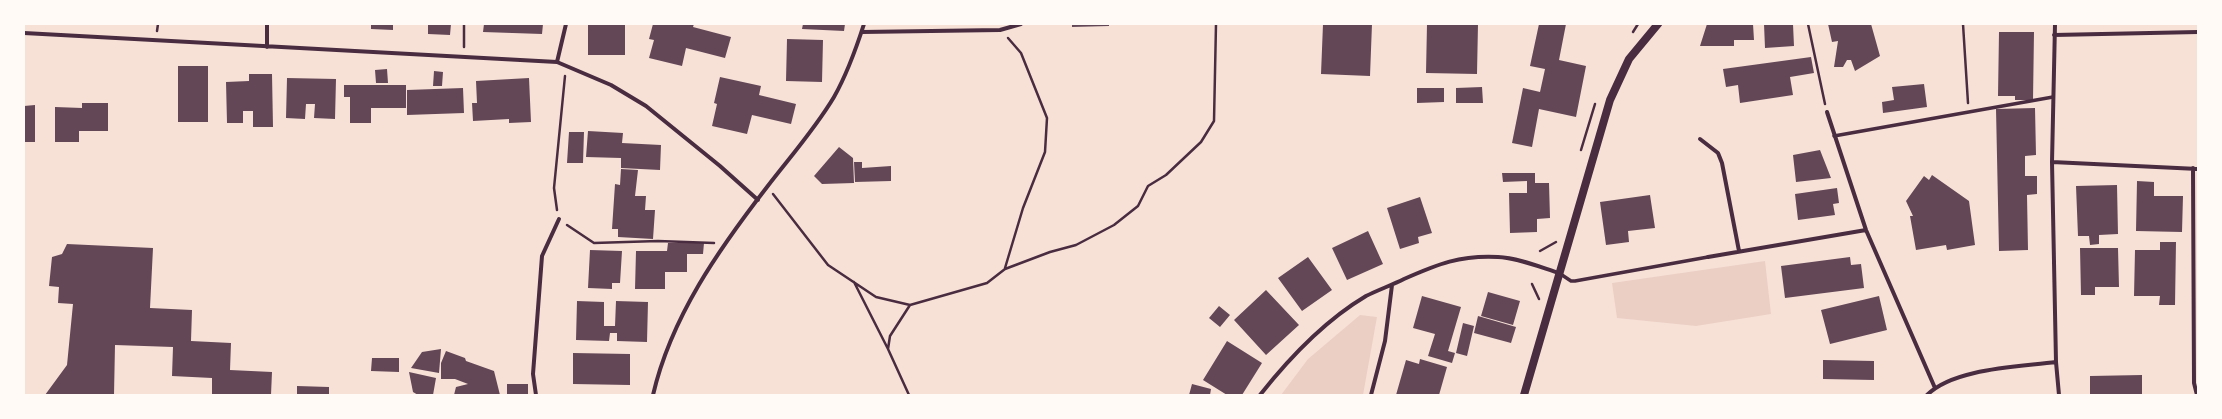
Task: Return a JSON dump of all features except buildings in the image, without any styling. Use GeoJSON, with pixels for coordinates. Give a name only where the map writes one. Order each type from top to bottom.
{"type":"FeatureCollection","features":[{"type":"Feature","properties":{"kind":"main road"},"geometry":{"type":"LineString","coordinates":[[1524,395],[1601,126],[1617,83],[1629,59],[1658,24]]}},
{"type":"Feature","properties":{"kind":"street"},"geometry":{"type":"LineString","coordinates":[[267,24],[267,47]]}},
{"type":"Feature","properties":{"kind":"street"},"geometry":{"type":"LineString","coordinates":[[557,62],[566,24]]}},
{"type":"Feature","properties":{"kind":"street"},"geometry":{"type":"LineString","coordinates":[[653,395],[657,380],[688,304],[724,246],[767,187],[810,133],[834,96],[862,32],[864,24]]}},
{"type":"Feature","properties":{"kind":"street"},"geometry":{"type":"LineString","coordinates":[[862,32],[1000,30],[1021,24]]}},
{"type":"Feature","properties":{"kind":"street"},"geometry":{"type":"LineString","coordinates":[[2055,24],[2052,162],[2056,362],[2059,395]]}},
{"type":"Feature","properties":{"kind":"street"},"geometry":{"type":"LineString","coordinates":[[2054,35],[2198,32]]}},
{"type":"Feature","properties":{"kind":"street"},"geometry":{"type":"LineString","coordinates":[[24,33],[557,62],[611,85],[646,106],[720,166],[758,200]]}},
{"type":"Feature","properties":{"kind":"street"},"geometry":{"type":"LineString","coordinates":[[1834,136],[2053,97]]}},
{"type":"Feature","properties":{"kind":"street"},"geometry":{"type":"LineString","coordinates":[[1827,112],[1866,230],[1935,388]]}},
{"type":"Feature","properties":{"kind":"street"},"geometry":{"type":"LineString","coordinates":[[1700,139],[1718,153],[1722,163],[1738,252]]}},
{"type":"Feature","properties":{"kind":"street"},"geometry":{"type":"LineString","coordinates":[[2052,162],[2198,169]]}},
{"type":"Feature","properties":{"kind":"street"},"geometry":{"type":"LineString","coordinates":[[2193,168],[2194,382],[2197,395]]}},
{"type":"Feature","properties":{"kind":"street"},"geometry":{"type":"LineString","coordinates":[[536,395],[533,374],[542,256],[559,219]]}},
{"type":"Feature","properties":{"kind":"street"},"geometry":{"type":"LineString","coordinates":[[1260,395],[1284,365],[1313,336],[1342,312],[1366,296],[1441,263],[1472,258],[1499,257],[1559,273],[1571,281],[1575,281],[1866,230]]}},
{"type":"Feature","properties":{"kind":"street"},"geometry":{"type":"LineString","coordinates":[[1372,395],[1385,341],[1392,284]]}},
{"type":"Feature","properties":{"kind":"street"},"geometry":{"type":"LineString","coordinates":[[1927,395],[1935,388],[1967,375],[2056,362]]}},
{"type":"Feature","properties":{"kind":"path"},"geometry":{"type":"LineString","coordinates":[[464,24],[464,57]]}},
{"type":"Feature","properties":{"kind":"path"},"geometry":{"type":"LineString","coordinates":[[767,187],[828,265],[876,297],[910,305],[987,283],[1005,269],[1050,252],[1076,245],[1114,224],[1138,206],[1148,186],[1166,175],[1201,142],[1214,121],[1216,24]]}},
{"type":"Feature","properties":{"kind":"path"},"geometry":{"type":"LineString","coordinates":[[1808,24],[1827,112]]}},
{"type":"Feature","properties":{"kind":"path"},"geometry":{"type":"LineString","coordinates":[[1963,24],[1969,112]]}},
{"type":"Feature","properties":{"kind":"path"},"geometry":{"type":"LineString","coordinates":[[1000,30],[1021,53],[1047,118],[1045,152],[1023,208],[1005,269]]}},
{"type":"Feature","properties":{"kind":"path"},"geometry":{"type":"LineString","coordinates":[[566,66],[554,188],[559,219],[594,243],[709,242],[724,246]]}},
{"type":"Feature","properties":{"kind":"path"},"geometry":{"type":"LineString","coordinates":[[854,282],[888,349],[909,395]]}},
{"type":"Feature","properties":{"kind":"path"},"geometry":{"type":"LineString","coordinates":[[888,349],[890,336],[910,305]]}},
{"type":"Feature","properties":{"kind":"shaded area"},"geometry":{"type":"Polygon","coordinates":[[[1765,261],[1771,314],[1696,326],[1617,318],[1612,283],[1765,261]]]}},
{"type":"Feature","properties":{"kind":"shaded area"},"geometry":{"type":"Polygon","coordinates":[[[1360,315],[1377,317],[1363,395],[1281,395],[1308,359],[1360,315]]]}}]}
